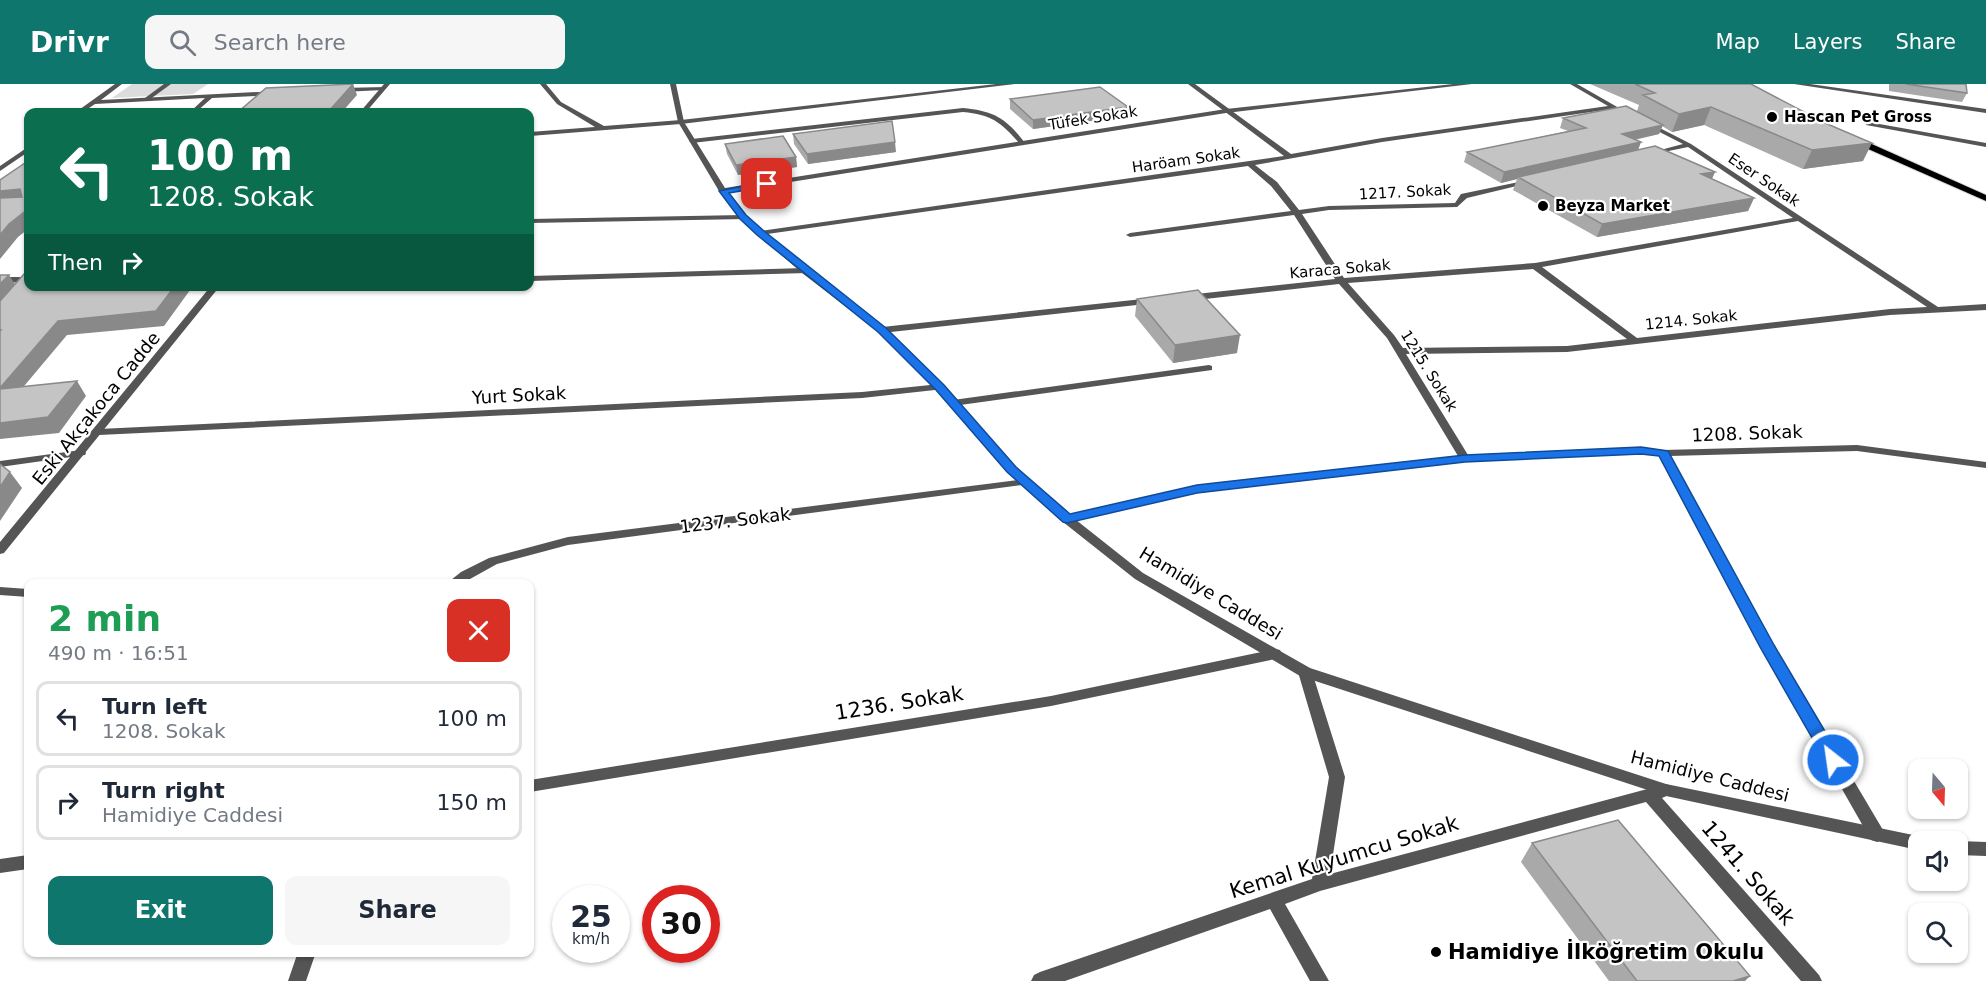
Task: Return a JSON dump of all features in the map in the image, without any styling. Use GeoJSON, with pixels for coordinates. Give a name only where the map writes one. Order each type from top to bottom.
{"type":"FeatureCollection","features":[{"type":"Feature","properties":{"kind":"main road"},"geometry":{"type":"LineString","coordinates":[[1839,134],[1986,198]]}},
{"type":"Feature","properties":{"kind":"street"},"geometry":{"type":"LineString","coordinates":[[85,108],[119,84]]}},
{"type":"Feature","properties":{"kind":"street"},"geometry":{"type":"LineString","coordinates":[[147,99],[168,84]]}},
{"type":"Feature","properties":{"kind":"street"},"geometry":{"type":"LineString","coordinates":[[543,84],[559,103],[604,129]]}},
{"type":"Feature","properties":{"kind":"street","name":"Hamidiye Caddesi"},"geometry":{"type":"LineString","coordinates":[[673,84],[681,122],[723,191],[743,217],[805,271],[882,330],[940,387],[1026,482],[1067,519],[1139,576],[1305,672],[1658,792],[1908,841]]}},
{"type":"Feature","properties":{"kind":"street"},"geometry":{"type":"LineString","coordinates":[[923,84],[930,94]]}},
{"type":"Feature","properties":{"kind":"street"},"geometry":{"type":"LineString","coordinates":[[534,134],[681,122],[1012,84]]}},
{"type":"Feature","properties":{"kind":"street"},"geometry":{"type":"LineString","coordinates":[[1191,84],[1288,155]]}},
{"type":"Feature","properties":{"kind":"street","name":"Tüfek Sokak"},"geometry":{"type":"LineString","coordinates":[[723,191],[1226,111],[1468,84]]}},
{"type":"Feature","properties":{"kind":"street"},"geometry":{"type":"LineString","coordinates":[[1573,84],[1623,112]]}},
{"type":"Feature","properties":{"kind":"street"},"geometry":{"type":"LineString","coordinates":[[1797,84],[1986,111]]}},
{"type":"Feature","properties":{"kind":"street"},"geometry":{"type":"LineString","coordinates":[[338,90],[385,86]]}},
{"type":"Feature","properties":{"kind":"street"},"geometry":{"type":"LineString","coordinates":[[366,108],[385,86]]}},
{"type":"Feature","properties":{"kind":"street"},"geometry":{"type":"LineString","coordinates":[[94,102],[280,93]]}},
{"type":"Feature","properties":{"kind":"street"},"geometry":{"type":"LineString","coordinates":[[198,108],[211,96]]}},
{"type":"Feature","properties":{"kind":"street","name":"Haröam Sokak"},"geometry":{"type":"LineString","coordinates":[[760,233],[1249,164],[1288,155],[1614,107]]}},
{"type":"Feature","properties":{"kind":"street"},"geometry":{"type":"LineString","coordinates":[[692,141],[963,110],[990,112],[1009,126],[1022,143]]}},
{"type":"Feature","properties":{"kind":"street","name":"Eser Sokak"},"geometry":{"type":"LineString","coordinates":[[1642,121],[1689,145],[1935,309]]}},
{"type":"Feature","properties":{"kind":"street"},"geometry":{"type":"LineString","coordinates":[[1868,124],[1986,145]]}},
{"type":"Feature","properties":{"kind":"street"},"geometry":{"type":"LineString","coordinates":[[1644,156],[1689,145]]}},
{"type":"Feature","properties":{"kind":"street"},"geometry":{"type":"LineString","coordinates":[[1,168],[24,152]]}},
{"type":"Feature","properties":{"kind":"street","name":"1215. Sokak"},"geometry":{"type":"LineString","coordinates":[[1249,164],[1274,184],[1297,213],[1341,281],[1391,337],[1465,458]]}},
{"type":"Feature","properties":{"kind":"street"},"geometry":{"type":"LineString","coordinates":[[1,168],[20,166]]}},
{"type":"Feature","properties":{"kind":"street","name":"1217. Sokak"},"geometry":{"type":"LineString","coordinates":[[1297,213],[1329,208],[1457,205],[1464,196],[1543,178]]}},
{"type":"Feature","properties":{"kind":"street"},"geometry":{"type":"LineString","coordinates":[[1130,235],[1297,213]]}},
{"type":"Feature","properties":{"kind":"street"},"geometry":{"type":"LineString","coordinates":[[534,222],[743,217]]}},
{"type":"Feature","properties":{"kind":"street","name":"Karaca Sokak"},"geometry":{"type":"LineString","coordinates":[[1176,299],[1341,281],[1535,266],[1798,219]]}},
{"type":"Feature","properties":{"kind":"street"},"geometry":{"type":"LineString","coordinates":[[1535,266],[1635,341]]}},
{"type":"Feature","properties":{"kind":"street"},"geometry":{"type":"LineString","coordinates":[[534,279],[805,271]]}},
{"type":"Feature","properties":{"kind":"street"},"geometry":{"type":"LineString","coordinates":[[0,280],[24,280]]}},
{"type":"Feature","properties":{"kind":"street"},"geometry":{"type":"LineString","coordinates":[[21,294],[24,291]]}},
{"type":"Feature","properties":{"kind":"street","name":"Eski Akçakoca Cadde"},"geometry":{"type":"LineString","coordinates":[[0,550],[99,432],[212,291]]}},
{"type":"Feature","properties":{"kind":"street"},"geometry":{"type":"LineString","coordinates":[[882,330],[1165,300]]}},
{"type":"Feature","properties":{"kind":"street","name":"1214. Sokak"},"geometry":{"type":"LineString","coordinates":[[1400,351],[1567,349],[1935,309],[1986,307]]}},
{"type":"Feature","properties":{"kind":"street"},"geometry":{"type":"LineString","coordinates":[[953,403],[1209,368]]}},
{"type":"Feature","properties":{"kind":"street","name":"Yurt Sokak"},"geometry":{"type":"LineString","coordinates":[[99,432],[862,395],[940,387]]}},
{"type":"Feature","properties":{"kind":"street","name":"1208. Sokak"},"geometry":{"type":"LineString","coordinates":[[1067,519],[1197,489],[1465,458],[1641,450],[1663,453],[1857,448],[1986,465]]}},
{"type":"Feature","properties":{"kind":"street"},"geometry":{"type":"LineString","coordinates":[[0,464],[81,453]]}},
{"type":"Feature","properties":{"kind":"street"},"geometry":{"type":"LineString","coordinates":[[1663,453],[1768,647],[1877,834]]}},
{"type":"Feature","properties":{"kind":"street","name":"1237. Sokak"},"geometry":{"type":"LineString","coordinates":[[458,579],[469,570],[498,557],[568,542],[1026,482]]}},
{"type":"Feature","properties":{"kind":"street"},"geometry":{"type":"LineString","coordinates":[[0,591],[24,593]]}},
{"type":"Feature","properties":{"kind":"street","name":"1236. Sokak"},"geometry":{"type":"LineString","coordinates":[[534,785],[1051,701],[1275,654]]}},
{"type":"Feature","properties":{"kind":"street"},"geometry":{"type":"LineString","coordinates":[[1305,672],[1337,777],[1320,884]]}},
{"type":"Feature","properties":{"kind":"street","name":"Kemal Kuyumcu Sokak"},"geometry":{"type":"LineString","coordinates":[[1040,981],[1320,884],[1658,792]]}},
{"type":"Feature","properties":{"kind":"street","name":"1241. Sokak"},"geometry":{"type":"LineString","coordinates":[[1658,792],[1813,981]]}},
{"type":"Feature","properties":{"kind":"street"},"geometry":{"type":"LineString","coordinates":[[1968,848],[1986,849]]}},
{"type":"Feature","properties":{"kind":"street"},"geometry":{"type":"LineString","coordinates":[[0,866],[24,863]]}},
{"type":"Feature","properties":{"kind":"street"},"geometry":{"type":"LineString","coordinates":[[1274,900],[1320,981]]}},
{"type":"Feature","properties":{"kind":"street"},"geometry":{"type":"LineString","coordinates":[[297,981],[305,957]]}},
{"type":"Feature","properties":{"kind":"shaded area"},"geometry":{"type":"Polygon","coordinates":[[[132,84],[208,84],[193,94],[112,98],[132,84]]]}},
{"type":"Feature","properties":{"kind":"building"},"geometry":{"type":"Polygon","coordinates":[[[353,84],[332,108],[243,108],[266,88],[353,84]]]}},
{"type":"Feature","properties":{"kind":"building"},"geometry":{"type":"Polygon","coordinates":[[[1635,84],[1751,84],[1825,123],[1872,143],[1812,150],[1711,107],[1679,114],[1643,95],[1655,93],[1635,84]]]}},
{"type":"Feature","properties":{"kind":"building"},"geometry":{"type":"Polygon","coordinates":[[[1906,84],[1966,84],[1967,93],[1906,84]]]}},
{"type":"Feature","properties":{"kind":"building"},"geometry":{"type":"Polygon","coordinates":[[[1100,87],[1128,107],[1033,120],[1010,99],[1100,87]]]}},
{"type":"Feature","properties":{"kind":"building"},"geometry":{"type":"Polygon","coordinates":[[[1626,106],[1663,125],[1622,134],[1641,142],[1504,172],[1467,152],[1586,128],[1563,118],[1626,106]]]}},
{"type":"Feature","properties":{"kind":"building"},"geometry":{"type":"Polygon","coordinates":[[[892,121],[895,142],[807,154],[793,134],[892,121]]]}},
{"type":"Feature","properties":{"kind":"building"},"geometry":{"type":"Polygon","coordinates":[[[783,136],[796,157],[736,165],[725,144],[783,136]]]}},
{"type":"Feature","properties":{"kind":"building"},"geometry":{"type":"Polygon","coordinates":[[[1655,146],[1715,172],[1701,174],[1754,198],[1602,224],[1518,177],[1655,146]]]}},
{"type":"Feature","properties":{"kind":"building"},"geometry":{"type":"Polygon","coordinates":[[[24,164],[24,212],[0,235],[0,198],[22,197],[20,189],[0,191],[0,180],[24,164]]]}},
{"type":"Feature","properties":{"kind":"building"},"geometry":{"type":"Polygon","coordinates":[[[24,274],[24,291],[171,291],[156,311],[58,321],[0,388],[0,301],[24,274]]]}},
{"type":"Feature","properties":{"kind":"building"},"geometry":{"type":"Polygon","coordinates":[[[0,275],[9,275],[0,284],[0,275]]]}},
{"type":"Feature","properties":{"kind":"building"},"geometry":{"type":"Polygon","coordinates":[[[1198,290],[1240,335],[1175,345],[1137,299],[1198,290]]]}},
{"type":"Feature","properties":{"kind":"building"},"geometry":{"type":"Polygon","coordinates":[[[77,381],[48,417],[0,423],[0,389],[77,381]]]}},
{"type":"Feature","properties":{"kind":"building"},"geometry":{"type":"Polygon","coordinates":[[[0,464],[10,472],[0,487],[0,464]]]}},
{"type":"Feature","properties":{"kind":"building"},"geometry":{"type":"Polygon","coordinates":[[[1618,820],[1750,976],[1733,981],[1637,981],[1532,843],[1618,820]]]}},
{"type":"Feature","properties":{"kind":"place","name":"Hascan Pet Gross"},"geometry":{"type":"Point","coordinates":[1772,117]}},
{"type":"Feature","properties":{"kind":"place","name":"Beyza Market"},"geometry":{"type":"Point","coordinates":[1543,206]}},
{"type":"Feature","properties":{"kind":"place","name":"Hamidiye İlköğretim Okulu"},"geometry":{"type":"Point","coordinates":[1436,952]}},
{"type":"Feature","properties":{"kind":"route"},"geometry":{"type":"LineString","coordinates":[[767,184],[723,191],[743,217],[760,233],[882,330],[940,387],[1012,470],[1067,519],[1197,489],[1345,474],[1465,458],[1641,450],[1663,453],[1768,647],[1833,760]]}}]}
